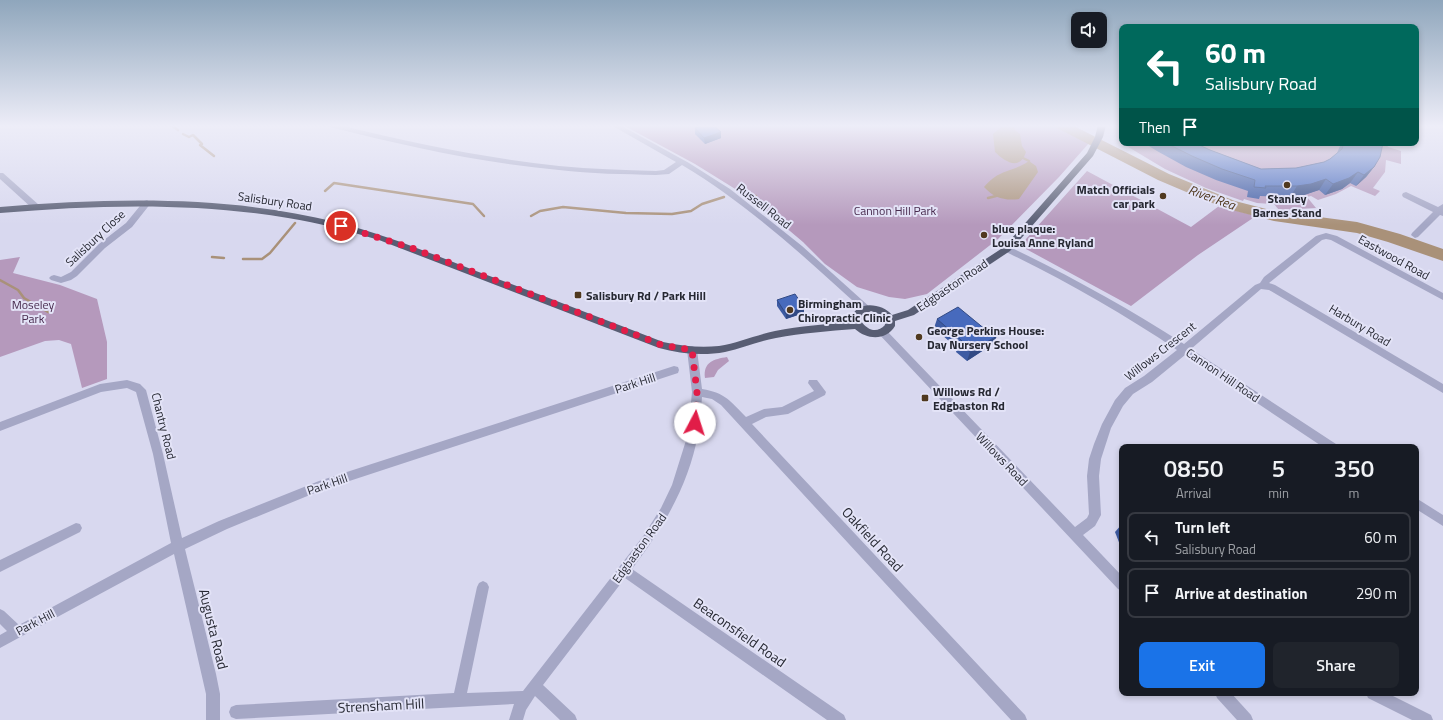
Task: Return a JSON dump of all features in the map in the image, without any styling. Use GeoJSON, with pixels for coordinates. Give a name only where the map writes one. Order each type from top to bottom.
{"type":"FeatureCollection","features":[{"type":"Feature","properties":{"kind":"main road","name":"Edgbaston Road"},"geometry":{"type":"LineString","coordinates":[[890,319],[910,313],[936,298],[1007,249],[1086,159]]}},
{"type":"Feature","properties":{"kind":"main road","name":"Salisbury Road"},"geometry":{"type":"LineString","coordinates":[[0,210],[76,204],[147,203],[236,207],[284,214],[355,229],[412,248],[662,345],[692,350]]}},
{"type":"Feature","properties":{"kind":"main road"},"geometry":{"type":"LineString","coordinates":[[867,308],[877,309],[884,312],[890,319],[890,326],[877,334],[867,332],[858,325],[856,316],[858,313],[867,308]]}},
{"type":"Feature","properties":{"kind":"main road"},"geometry":{"type":"LineString","coordinates":[[692,350],[725,348],[764,337],[858,325]]}},
{"type":"Feature","properties":{"kind":"street"},"geometry":{"type":"LineString","coordinates":[[492,159],[560,168],[656,173],[666,172],[681,162]]}},
{"type":"Feature","properties":{"kind":"street","name":"Russell Road"},"geometry":{"type":"LineString","coordinates":[[675,159],[727,191],[758,215],[867,308]]}},
{"type":"Feature","properties":{"kind":"street"},"geometry":{"type":"LineString","coordinates":[[0,175],[36,207]]}},
{"type":"Feature","properties":{"kind":"street"},"geometry":{"type":"LineString","coordinates":[[1406,196],[1442,211],[1416,235]]}},
{"type":"Feature","properties":{"kind":"street","name":"Salisbury Close"},"geometry":{"type":"LineString","coordinates":[[54,278],[61,280],[74,274],[102,246],[129,225],[147,203]]}},
{"type":"Feature","properties":{"kind":"street","name":"Willows Crescent"},"geometry":{"type":"LineString","coordinates":[[1074,535],[1091,522],[1095,515],[1093,476],[1099,444],[1111,414],[1129,391],[1148,379],[1258,287],[1263,285],[1267,279],[1319,238],[1326,236],[1334,238]]}},
{"type":"Feature","properties":{"kind":"street","name":"Eastwood Road"},"geometry":{"type":"LineString","coordinates":[[1334,238],[1443,297]]}},
{"type":"Feature","properties":{"kind":"street","name":"Cannon Hill Road"},"geometry":{"type":"LineString","coordinates":[[1007,249],[1093,292],[1132,315],[1328,444]]}},
{"type":"Feature","properties":{"kind":"street","name":"Harbury Road"},"geometry":{"type":"LineString","coordinates":[[1263,285],[1272,287],[1443,389]]}},
{"type":"Feature","properties":{"kind":"street","name":"Willows Road"},"geometry":{"type":"LineString","coordinates":[[882,332],[1074,535],[1119,579]]}},
{"type":"Feature","properties":{"kind":"street","name":"Edgbaston Road"},"geometry":{"type":"LineString","coordinates":[[516,720],[520,707],[534,686],[648,539],[665,512],[678,485],[693,434],[697,392],[692,350]]}},
{"type":"Feature","properties":{"kind":"street","name":"Park Hill"},"geometry":{"type":"LineString","coordinates":[[0,642],[178,546],[223,525],[319,486],[674,370]]}},
{"type":"Feature","properties":{"kind":"street"},"geometry":{"type":"LineString","coordinates":[[744,423],[764,413],[784,411],[821,392],[813,383]]}},
{"type":"Feature","properties":{"kind":"street","name":"Chantry Road"},"geometry":{"type":"LineString","coordinates":[[0,427],[100,388],[125,384],[137,386],[141,390],[148,414],[178,546]]}},
{"type":"Feature","properties":{"kind":"street","name":"Oakfield Road"},"geometry":{"type":"LineString","coordinates":[[697,392],[714,395],[725,402],[1020,720]]}},
{"type":"Feature","properties":{"kind":"street"},"geometry":{"type":"LineString","coordinates":[[1419,505],[1443,521]]}},
{"type":"Feature","properties":{"kind":"street"},"geometry":{"type":"LineString","coordinates":[[0,566],[76,528]]}},
{"type":"Feature","properties":{"kind":"street","name":"Augusta Road"},"geometry":{"type":"LineString","coordinates":[[178,546],[209,674],[213,694],[213,720]]}},
{"type":"Feature","properties":{"kind":"street","name":"Beaconsfield Road"},"geometry":{"type":"LineString","coordinates":[[624,570],[839,720]]}},
{"type":"Feature","properties":{"kind":"street"},"geometry":{"type":"LineString","coordinates":[[459,700],[482,587]]}},
{"type":"Feature","properties":{"kind":"street"},"geometry":{"type":"LineString","coordinates":[[0,615],[17,632]]}},
{"type":"Feature","properties":{"kind":"street"},"geometry":{"type":"LineString","coordinates":[[534,686],[570,720]]}},
{"type":"Feature","properties":{"kind":"street"},"geometry":{"type":"LineString","coordinates":[[1225,696],[1246,720]]}},
{"type":"Feature","properties":{"kind":"street"},"geometry":{"type":"LineString","coordinates":[[1379,696],[1426,720]]}},
{"type":"Feature","properties":{"kind":"street","name":"Strensham Hill"},"geometry":{"type":"LineString","coordinates":[[236,712],[514,697],[526,698]]}},
{"type":"Feature","properties":{"kind":"green space","name":"Cannon Hill Park"},"geometry":{"type":"Polygon","coordinates":[[[685,159],[1075,159],[998,239],[927,294],[905,299],[889,297],[857,287],[825,264],[803,242],[753,200],[685,159]]]}},
{"type":"Feature","properties":{"kind":"green space"},"geometry":{"type":"Polygon","coordinates":[[[1148,159],[1401,159],[1401,164],[1386,160],[1385,172],[1373,188],[1380,191],[1375,196],[1351,186],[1336,194],[1318,200],[1311,196],[1307,197],[1316,208],[1279,210],[1274,204],[1257,203],[1244,199],[1243,201],[1206,188],[1165,169],[1148,159]]]}},
{"type":"Feature","properties":{"kind":"green space"},"geometry":{"type":"Polygon","coordinates":[[[1087,171],[1191,227],[1219,206],[1256,216],[1198,255],[1131,306],[1026,249],[1024,245],[1026,239],[1087,171]]]}},
{"type":"Feature","properties":{"kind":"green space","name":"Moseley Park"},"geometry":{"type":"Polygon","coordinates":[[[20,257],[13,273],[60,285],[97,299],[107,342],[107,379],[82,388],[71,344],[59,340],[45,341],[0,357],[0,260],[20,257]]]}},
{"type":"Feature","properties":{"kind":"green space"},"geometry":{"type":"Polygon","coordinates":[[[727,357],[729,361],[718,370],[714,377],[705,378],[706,368],[710,362],[727,357]]]}},
{"type":"Feature","properties":{"kind":"shaded area"},"geometry":{"type":"Polygon","coordinates":[[[1003,159],[1022,159],[1016,163],[1003,159]]]}},
{"type":"Feature","properties":{"kind":"shaded area"},"geometry":{"type":"Polygon","coordinates":[[[1029,161],[1036,166],[1038,172],[1019,199],[1009,200],[1000,198],[992,194],[984,187],[995,177],[1029,161]]]}},
{"type":"Feature","properties":{"kind":"building"},"geometry":{"type":"Polygon","coordinates":[[[1198,159],[1233,159],[1261,169],[1296,168],[1324,162],[1330,159],[1379,159],[1374,167],[1364,175],[1358,172],[1349,178],[1333,184],[1326,179],[1311,184],[1297,186],[1265,186],[1266,188],[1254,187],[1255,180],[1222,169],[1198,159]]]}},
{"type":"Feature","properties":{"kind":"building"},"geometry":{"type":"Polygon","coordinates":[[[795,294],[804,307],[786,314],[777,300],[795,294]]]}},
{"type":"Feature","properties":{"kind":"building"},"geometry":{"type":"Polygon","coordinates":[[[958,307],[986,330],[988,328],[997,336],[970,352],[959,343],[962,341],[960,339],[937,319],[958,307]]]}},
{"type":"Feature","properties":{"kind":"waterway"},"geometry":{"type":"LineString","coordinates":[[1024,159],[1029,161]]}},
{"type":"Feature","properties":{"kind":"waterway","name":"River Rea"},"geometry":{"type":"LineString","coordinates":[[1127,159],[1196,192],[1229,204],[1274,216],[1357,228],[1394,238],[1443,255]]}},
{"type":"Feature","properties":{"kind":"waterway"},"geometry":{"type":"LineString","coordinates":[[325,191],[334,183],[473,204],[484,216]]}},
{"type":"Feature","properties":{"kind":"waterway"},"geometry":{"type":"LineString","coordinates":[[744,196],[756,196]]}},
{"type":"Feature","properties":{"kind":"waterway"},"geometry":{"type":"LineString","coordinates":[[988,198],[996,196]]}},
{"type":"Feature","properties":{"kind":"waterway"},"geometry":{"type":"LineString","coordinates":[[531,216],[540,211],[563,207],[626,213],[672,214],[691,211],[702,204],[724,197]]}},
{"type":"Feature","properties":{"kind":"waterway"},"geometry":{"type":"LineString","coordinates":[[243,259],[262,259],[270,253],[295,223]]}},
{"type":"Feature","properties":{"kind":"waterway"},"geometry":{"type":"LineString","coordinates":[[212,257],[224,258]]}},
{"type":"Feature","properties":{"kind":"waterway"},"geometry":{"type":"LineString","coordinates":[[0,280],[18,290],[24,298],[48,312]]}},
{"type":"Feature","properties":{"kind":"place","name":"Stanley Barnes Stand"},"geometry":{"type":"Point","coordinates":[1287,185]}},
{"type":"Feature","properties":{"kind":"place","name":"Match Officials car park"},"geometry":{"type":"Point","coordinates":[1163,196]}},
{"type":"Feature","properties":{"kind":"place","name":"blue plaque: Louisa Anne Ryland"},"geometry":{"type":"Point","coordinates":[984,235]}},
{"type":"Feature","properties":{"kind":"place","name":"Salisbury Rd / Park Hill"},"geometry":{"type":"Point","coordinates":[578,295]}},
{"type":"Feature","properties":{"kind":"place","name":"Birmingham Chiropractic Clinic"},"geometry":{"type":"Point","coordinates":[790,310]}},
{"type":"Feature","properties":{"kind":"place","name":"George Perkins House: Day Nursery School"},"geometry":{"type":"Point","coordinates":[919,337]}},
{"type":"Feature","properties":{"kind":"place","name":"Willows Rd / Edgbaston Rd"},"geometry":{"type":"Point","coordinates":[925,398]}},
{"type":"Feature","properties":{"kind":"route"},"geometry":{"type":"LineString","coordinates":[[341,226],[355,229],[412,248],[662,345],[692,350],[697,392],[695,423]]}}]}
